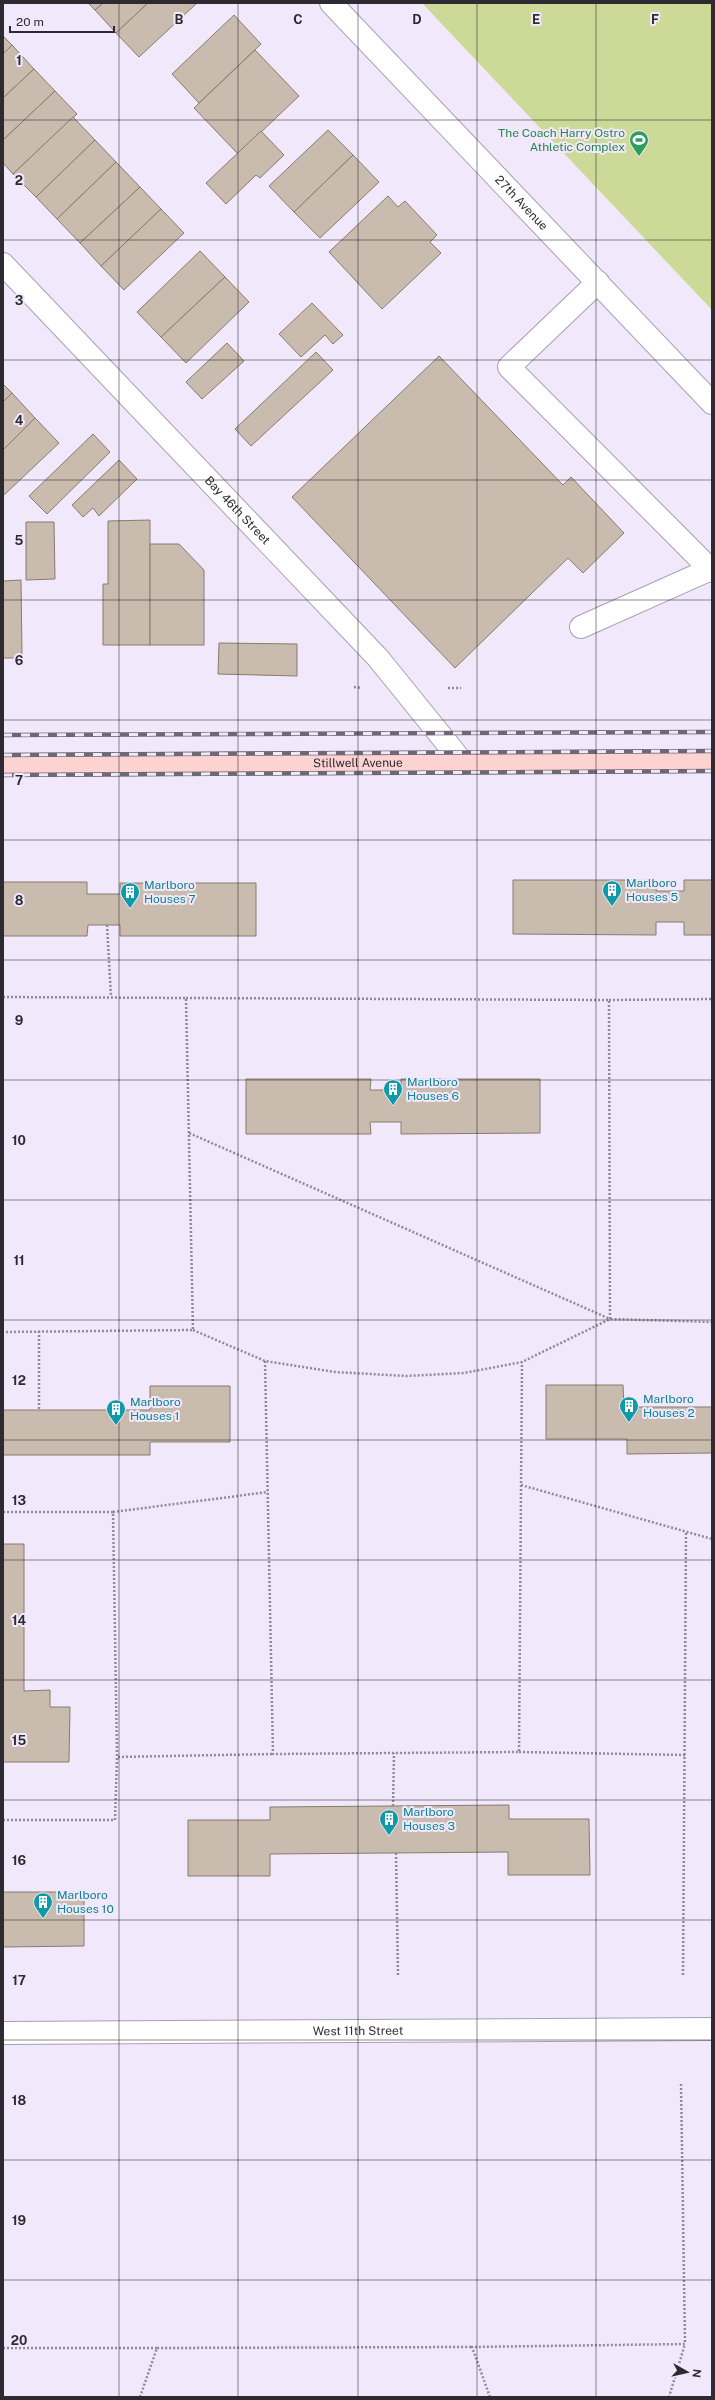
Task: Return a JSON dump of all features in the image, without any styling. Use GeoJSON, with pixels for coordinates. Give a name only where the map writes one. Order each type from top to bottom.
{"type":"FeatureCollection","features":[{"type":"Feature","properties":{"kind":"main road","name":"Stillwell Avenue"},"geometry":{"type":"LineString","coordinates":[[3,765],[712,761]]}},
{"type":"Feature","properties":{"kind":"street","name":"27th Avenue"},"geometry":{"type":"LineString","coordinates":[[331,3],[712,403]]}},
{"type":"Feature","properties":{"kind":"street","name":"Bay 46th Street"},"geometry":{"type":"LineString","coordinates":[[3,264],[378,658],[463,763]]}},
{"type":"Feature","properties":{"kind":"street"},"geometry":{"type":"LineString","coordinates":[[581,627],[711,570],[509,367],[598,282]]}},
{"type":"Feature","properties":{"kind":"street","name":"West 11th Street"},"geometry":{"type":"LineString","coordinates":[[3,2033],[712,2029]]}},
{"type":"Feature","properties":{"kind":"path"},"geometry":{"type":"LineString","coordinates":[[354,687],[362,688]]}},
{"type":"Feature","properties":{"kind":"path"},"geometry":{"type":"LineString","coordinates":[[448,688],[460,688]]}},
{"type":"Feature","properties":{"kind":"path"},"geometry":{"type":"LineString","coordinates":[[107,925],[110,997]]}},
{"type":"Feature","properties":{"kind":"path"},"geometry":{"type":"LineString","coordinates":[[3,997],[609,1000],[712,999]]}},
{"type":"Feature","properties":{"kind":"path"},"geometry":{"type":"LineString","coordinates":[[186,998],[193,1330]]}},
{"type":"Feature","properties":{"kind":"path"},"geometry":{"type":"LineString","coordinates":[[609,1000],[610,1319]]}},
{"type":"Feature","properties":{"kind":"path"},"geometry":{"type":"LineString","coordinates":[[189,1134],[610,1319],[712,1322]]}},
{"type":"Feature","properties":{"kind":"path"},"geometry":{"type":"LineString","coordinates":[[3,1332],[193,1330],[265,1361],[335,1372],[406,1376],[464,1373],[522,1362],[610,1319]]}},
{"type":"Feature","properties":{"kind":"path"},"geometry":{"type":"LineString","coordinates":[[39,1331],[39,1410]]}},
{"type":"Feature","properties":{"kind":"path"},"geometry":{"type":"LineString","coordinates":[[265,1361],[274,1754]]}},
{"type":"Feature","properties":{"kind":"path"},"geometry":{"type":"LineString","coordinates":[[519,1752],[522,1362]]}},
{"type":"Feature","properties":{"kind":"path"},"geometry":{"type":"LineString","coordinates":[[521,1485],[712,1539]]}},
{"type":"Feature","properties":{"kind":"path"},"geometry":{"type":"LineString","coordinates":[[3,1512],[113,1512],[268,1492]]}},
{"type":"Feature","properties":{"kind":"path"},"geometry":{"type":"LineString","coordinates":[[3,1820],[115,1820],[117,1757],[113,1512]]}},
{"type":"Feature","properties":{"kind":"path"},"geometry":{"type":"LineString","coordinates":[[683,1975],[686,1532]]}},
{"type":"Feature","properties":{"kind":"path"},"geometry":{"type":"LineString","coordinates":[[117,1757],[519,1752],[685,1755]]}},
{"type":"Feature","properties":{"kind":"path"},"geometry":{"type":"LineString","coordinates":[[393,1806],[394,1753]]}},
{"type":"Feature","properties":{"kind":"path"},"geometry":{"type":"LineString","coordinates":[[396,1853],[398,1976]]}},
{"type":"Feature","properties":{"kind":"path"},"geometry":{"type":"LineString","coordinates":[[669,2397],[685,2344],[682,2084]]}},
{"type":"Feature","properties":{"kind":"path"},"geometry":{"type":"LineString","coordinates":[[3,2348],[685,2344]]}},
{"type":"Feature","properties":{"kind":"path"},"geometry":{"type":"LineString","coordinates":[[472,2346],[490,2397]]}},
{"type":"Feature","properties":{"kind":"path"},"geometry":{"type":"LineString","coordinates":[[140,2397],[157,2348]]}},
{"type":"Feature","properties":{"kind":"green space","name":"The Coach Harry Ostro Athletic Complex"},"geometry":{"type":"Polygon","coordinates":[[[422,3],[712,3],[712,310],[422,3]]]}},
{"type":"Feature","properties":{"kind":"building"},"geometry":{"type":"Polygon","coordinates":[[[88,3],[103,3],[95,10],[88,3]]]}},
{"type":"Feature","properties":{"kind":"building"},"geometry":{"type":"Polygon","coordinates":[[[103,3],[148,3],[116,33],[95,10],[103,3]]]}},
{"type":"Feature","properties":{"kind":"building"},"geometry":{"type":"Polygon","coordinates":[[[148,3],[197,3],[139,57],[116,33],[148,3]]]}},
{"type":"Feature","properties":{"kind":"building"},"geometry":{"type":"Polygon","coordinates":[[[234,15],[261,44],[199,103],[172,74],[234,15]]]}},
{"type":"Feature","properties":{"kind":"building"},"geometry":{"type":"Polygon","coordinates":[[[3,36],[12,45],[3,54],[3,36]]]}},
{"type":"Feature","properties":{"kind":"building"},"geometry":{"type":"Polygon","coordinates":[[[12,45],[34,69],[3,98],[3,54],[12,45]]]}},
{"type":"Feature","properties":{"kind":"building"},"geometry":{"type":"Polygon","coordinates":[[[255,50],[299,96],[238,154],[194,108],[255,50]]]}},
{"type":"Feature","properties":{"kind":"building"},"geometry":{"type":"Polygon","coordinates":[[[34,69],[55,91],[3,140],[3,98],[34,69]]]}},
{"type":"Feature","properties":{"kind":"building"},"geometry":{"type":"Polygon","coordinates":[[[55,91],[77,114],[13,174],[3,163],[3,140],[55,91]]]}},
{"type":"Feature","properties":{"kind":"building"},"geometry":{"type":"Polygon","coordinates":[[[73,117],[95,140],[36,197],[13,174],[73,117]]]}},
{"type":"Feature","properties":{"kind":"building"},"geometry":{"type":"Polygon","coordinates":[[[328,130],[353,155],[294,212],[269,186],[328,130]]]}},
{"type":"Feature","properties":{"kind":"building"},"geometry":{"type":"Polygon","coordinates":[[[261,131],[284,155],[260,178],[256,175],[226,204],[206,183],[261,131]]]}},
{"type":"Feature","properties":{"kind":"building"},"geometry":{"type":"Polygon","coordinates":[[[95,140],[116,162],[57,219],[36,197],[95,140]]]}},
{"type":"Feature","properties":{"kind":"building"},"geometry":{"type":"Polygon","coordinates":[[[353,155],[379,182],[320,238],[294,212],[353,155]]]}},
{"type":"Feature","properties":{"kind":"building"},"geometry":{"type":"Polygon","coordinates":[[[116,162],[140,187],[80,243],[57,219],[116,162]]]}},
{"type":"Feature","properties":{"kind":"building"},"geometry":{"type":"Polygon","coordinates":[[[140,187],[161,209],[101,266],[80,243],[140,187]]]}},
{"type":"Feature","properties":{"kind":"building"},"geometry":{"type":"Polygon","coordinates":[[[388,196],[398,207],[405,201],[437,235],[430,242],[441,253],[382,309],[329,252],[388,196]]]}},
{"type":"Feature","properties":{"kind":"building"},"geometry":{"type":"Polygon","coordinates":[[[161,209],[184,233],[124,290],[101,266],[161,209]]]}},
{"type":"Feature","properties":{"kind":"building"},"geometry":{"type":"Polygon","coordinates":[[[200,251],[225,277],[161,337],[137,312],[200,251]]]}},
{"type":"Feature","properties":{"kind":"building"},"geometry":{"type":"Polygon","coordinates":[[[225,277],[249,302],[186,363],[161,337],[225,277]]]}},
{"type":"Feature","properties":{"kind":"building"},"geometry":{"type":"Polygon","coordinates":[[[312,303],[343,335],[333,344],[325,335],[301,357],[279,334],[312,303]]]}},
{"type":"Feature","properties":{"kind":"building"},"geometry":{"type":"Polygon","coordinates":[[[227,343],[244,361],[202,399],[186,382],[227,343]]]}},
{"type":"Feature","properties":{"kind":"building"},"geometry":{"type":"Polygon","coordinates":[[[316,352],[333,370],[251,446],[235,429],[316,352]]]}},
{"type":"Feature","properties":{"kind":"building"},"geometry":{"type":"Polygon","coordinates":[[[439,356],[563,485],[571,477],[624,533],[583,573],[568,558],[455,668],[292,497],[439,356]]]}},
{"type":"Feature","properties":{"kind":"building"},"geometry":{"type":"Polygon","coordinates":[[[3,384],[12,393],[3,402],[3,384]]]}},
{"type":"Feature","properties":{"kind":"building"},"geometry":{"type":"Polygon","coordinates":[[[12,393],[35,418],[3,450],[3,402],[12,393]]]}},
{"type":"Feature","properties":{"kind":"building"},"geometry":{"type":"Polygon","coordinates":[[[35,418],[59,443],[3,496],[3,450],[35,418]]]}},
{"type":"Feature","properties":{"kind":"building"},"geometry":{"type":"Polygon","coordinates":[[[93,434],[110,452],[47,514],[29,496],[93,434]]]}},
{"type":"Feature","properties":{"kind":"building"},"geometry":{"type":"Polygon","coordinates":[[[119,460],[137,479],[99,516],[93,508],[83,517],[72,505],[119,460]]]}},
{"type":"Feature","properties":{"kind":"building"},"geometry":{"type":"Polygon","coordinates":[[[150,520],[150,645],[103,645],[103,584],[108,584],[108,521],[150,520]]]}},
{"type":"Feature","properties":{"kind":"building"},"geometry":{"type":"Polygon","coordinates":[[[26,522],[54,522],[55,579],[26,580],[26,522]]]}},
{"type":"Feature","properties":{"kind":"building"},"geometry":{"type":"Polygon","coordinates":[[[150,544],[179,544],[204,570],[204,645],[150,645],[150,544]]]}},
{"type":"Feature","properties":{"kind":"building"},"geometry":{"type":"Polygon","coordinates":[[[21,580],[22,658],[3,658],[3,581],[21,580]]]}},
{"type":"Feature","properties":{"kind":"building"},"geometry":{"type":"Polygon","coordinates":[[[219,643],[297,644],[297,676],[218,674],[219,643]]]}},
{"type":"Feature","properties":{"kind":"building","name":"Marlboro Houses 5"},"geometry":{"type":"Polygon","coordinates":[[[513,880],[657,880],[656,891],[684,891],[684,880],[712,880],[712,935],[684,935],[684,922],[656,922],[656,935],[513,934],[513,880]]]}},
{"type":"Feature","properties":{"kind":"building","name":"Marlboro Houses 7"},"geometry":{"type":"Polygon","coordinates":[[[3,882],[87,882],[87,894],[120,894],[120,883],[256,883],[256,936],[120,936],[120,925],[88,925],[87,936],[3,936],[3,882]]]}},
{"type":"Feature","properties":{"kind":"building","name":"Marlboro Houses 6"},"geometry":{"type":"Polygon","coordinates":[[[246,1079],[371,1079],[370,1090],[401,1090],[401,1079],[540,1079],[540,1133],[401,1134],[401,1122],[370,1122],[371,1134],[246,1134],[246,1079]]]}},
{"type":"Feature","properties":{"kind":"building","name":"Marlboro Houses 2"},"geometry":{"type":"Polygon","coordinates":[[[546,1385],[623,1385],[624,1407],[712,1407],[712,1453],[627,1454],[627,1439],[546,1439],[546,1385]]]}},
{"type":"Feature","properties":{"kind":"building","name":"Marlboro Houses 1"},"geometry":{"type":"Polygon","coordinates":[[[150,1386],[230,1386],[230,1442],[150,1442],[150,1455],[3,1455],[3,1410],[150,1410],[150,1386]]]}},
{"type":"Feature","properties":{"kind":"building"},"geometry":{"type":"Polygon","coordinates":[[[3,1544],[24,1544],[24,1691],[50,1690],[50,1707],[70,1707],[69,1762],[3,1762],[3,1544]]]}},
{"type":"Feature","properties":{"kind":"building","name":"Marlboro Houses 3"},"geometry":{"type":"Polygon","coordinates":[[[509,1805],[509,1819],[589,1819],[590,1875],[508,1875],[508,1852],[270,1854],[270,1876],[188,1876],[188,1820],[270,1820],[270,1807],[509,1805]]]}},
{"type":"Feature","properties":{"kind":"building","name":"Marlboro Houses 10"},"geometry":{"type":"Polygon","coordinates":[[[3,1892],[84,1892],[84,1946],[3,1947],[3,1892]]]}},
{"type":"Feature","properties":{"kind":"railway"},"geometry":{"type":"LineString","coordinates":[[3,735],[712,732]]}},
{"type":"Feature","properties":{"kind":"railway"},"geometry":{"type":"LineString","coordinates":[[3,755],[712,751]]}},
{"type":"Feature","properties":{"kind":"railway"},"geometry":{"type":"LineString","coordinates":[[3,775],[712,771]]}},
{"type":"Feature","properties":{"kind":"place","name":"The Coach Harry Ostro Athletic Complex"},"geometry":{"type":"Point","coordinates":[639,157]}},
{"type":"Feature","properties":{"kind":"place","name":"Marlboro Houses 5"},"geometry":{"type":"Point","coordinates":[612,907]}},
{"type":"Feature","properties":{"kind":"place","name":"Marlboro Houses 7"},"geometry":{"type":"Point","coordinates":[130,909]}},
{"type":"Feature","properties":{"kind":"place","name":"Marlboro Houses 6"},"geometry":{"type":"Point","coordinates":[393,1106]}},
{"type":"Feature","properties":{"kind":"place","name":"Marlboro Houses 2"},"geometry":{"type":"Point","coordinates":[629,1423]}},
{"type":"Feature","properties":{"kind":"place","name":"Marlboro Houses 1"},"geometry":{"type":"Point","coordinates":[116,1426]}},
{"type":"Feature","properties":{"kind":"place","name":"Marlboro Houses 3"},"geometry":{"type":"Point","coordinates":[389,1836]}},
{"type":"Feature","properties":{"kind":"place","name":"Marlboro Houses 10"},"geometry":{"type":"Point","coordinates":[43,1919]}}]}
